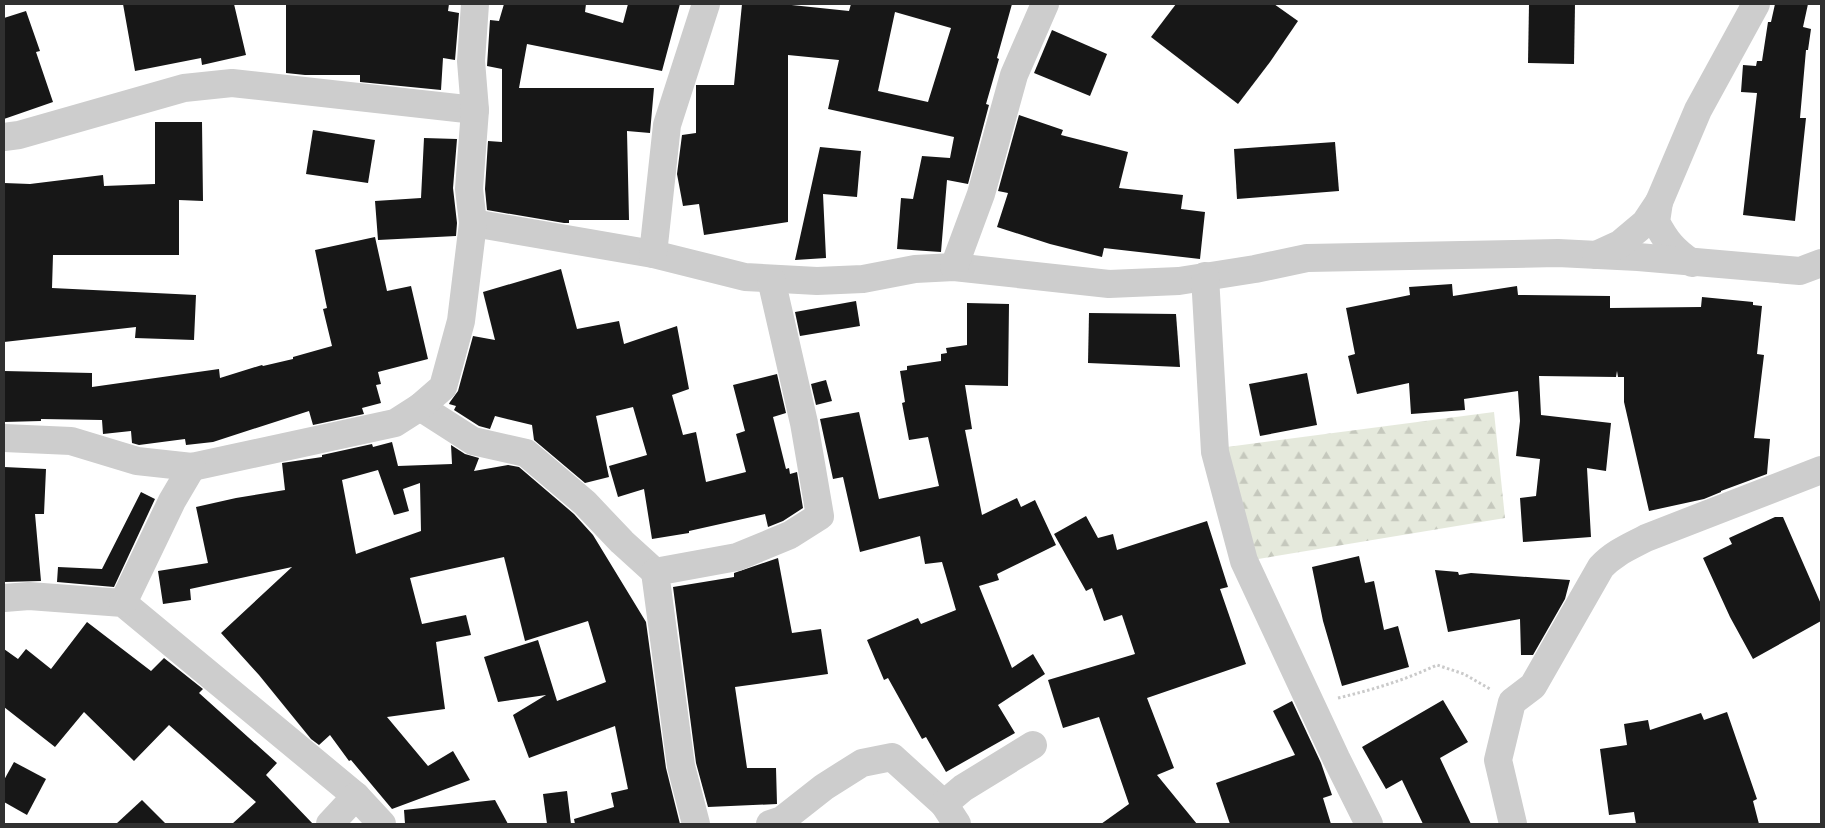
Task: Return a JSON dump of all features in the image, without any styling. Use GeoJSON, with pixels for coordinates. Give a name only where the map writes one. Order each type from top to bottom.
{"type":"FeatureCollection","features":[{"type":"Feature","properties":{"kind":"street"},"geometry":{"type":"LineString","coordinates":[[4,438],[71,441],[137,461],[192,467],[395,423],[420,407],[443,387],[461,321],[473,223],[469,189],[475,110],[471,62],[475,4]]}},
{"type":"Feature","properties":{"kind":"street"},"geometry":{"type":"LineString","coordinates":[[654,254],[667,125],[706,4]]}},
{"type":"Feature","properties":{"kind":"street"},"geometry":{"type":"LineString","coordinates":[[954,267],[981,194],[1014,76],[1045,4]]}},
{"type":"Feature","properties":{"kind":"street"},"geometry":{"type":"LineString","coordinates":[[1692,263],[1677,253],[1668,243],[1656,222],[1660,202],[1698,110],[1756,4]]}},
{"type":"Feature","properties":{"kind":"street"},"geometry":{"type":"LineString","coordinates":[[4,137],[184,88],[232,83],[475,110]]}},
{"type":"Feature","properties":{"kind":"street"},"geometry":{"type":"LineString","coordinates":[[1596,255],[1620,244],[1645,223],[1660,202]]}},
{"type":"Feature","properties":{"kind":"street"},"geometry":{"type":"LineString","coordinates":[[473,223],[654,254],[745,277],[817,281],[854,279],[915,269],[954,267],[1108,284],[1179,281],[1255,269],[1307,258],[1558,253],[1638,257],[1800,271],[1821,263]]}},
{"type":"Feature","properties":{"kind":"street"},"geometry":{"type":"LineString","coordinates":[[1205,276],[1215,452],[1244,561],[1369,824]]}},
{"type":"Feature","properties":{"kind":"street"},"geometry":{"type":"LineString","coordinates":[[656,572],[737,557],[790,535],[820,516],[804,423],[771,278]]}},
{"type":"Feature","properties":{"kind":"street"},"geometry":{"type":"LineString","coordinates":[[420,407],[473,441],[526,453],[584,504],[622,542],[656,572],[681,766],[696,824]]}},
{"type":"Feature","properties":{"kind":"street"},"geometry":{"type":"LineString","coordinates":[[123,603],[172,501],[192,467]]}},
{"type":"Feature","properties":{"kind":"street"},"geometry":{"type":"LineString","coordinates":[[1513,824],[1498,760],[1512,702],[1533,686],[1601,567],[1609,558],[1646,538],[1821,470]]}},
{"type":"Feature","properties":{"kind":"street"},"geometry":{"type":"LineString","coordinates":[[4,598],[29,596],[123,603],[356,796],[382,824]]}},
{"type":"Feature","properties":{"kind":"street"},"geometry":{"type":"LineString","coordinates":[[770,824],[782,820],[824,786],[862,763],[892,756],[951,814],[963,788],[1034,745]]}},
{"type":"Feature","properties":{"kind":"street"},"geometry":{"type":"LineString","coordinates":[[330,824],[356,796]]}},
{"type":"Feature","properties":{"kind":"path"},"geometry":{"type":"LineString","coordinates":[[1311,705],[1368,691],[1409,678],[1437,665],[1464,674],[1512,702]]}},
{"type":"Feature","properties":{"kind":"green space"},"geometry":{"type":"Polygon","coordinates":[[[1494,412],[1505,518],[1252,560],[1227,447],[1494,412]]]}},
{"type":"Feature","properties":{"kind":"building"},"geometry":{"type":"Polygon","coordinates":[[[123,4],[234,4],[246,55],[202,65],[201,58],[135,71],[123,4]]]}},
{"type":"Feature","properties":{"kind":"building"},"geometry":{"type":"Polygon","coordinates":[[[286,4],[449,4],[448,11],[459,13],[455,60],[443,58],[441,90],[360,82],[360,75],[286,73],[286,4]]]}},
{"type":"Feature","properties":{"kind":"building"},"geometry":{"type":"Polygon","coordinates":[[[504,4],[586,4],[585,12],[623,23],[628,4],[680,4],[662,71],[527,44],[519,88],[654,88],[650,133],[627,131],[629,220],[569,220],[569,223],[564,223],[487,210],[485,189],[488,141],[502,142],[502,69],[487,66],[490,20],[499,21],[504,4]]]}},
{"type":"Feature","properties":{"kind":"building"},"geometry":{"type":"Polygon","coordinates":[[[742,4],[782,4],[849,11],[851,4],[1012,4],[997,58],[999,59],[986,104],[989,105],[968,184],[947,180],[941,252],[897,249],[901,198],[913,199],[922,156],[950,158],[954,137],[828,109],[839,60],[788,55],[788,222],[704,235],[699,204],[683,206],[677,174],[682,135],[696,133],[696,85],[734,85],[742,4]],[[895,12],[878,91],[928,102],[951,28],[895,12]]]}},
{"type":"Feature","properties":{"kind":"building"},"geometry":{"type":"Polygon","coordinates":[[[1176,4],[1274,4],[1298,21],[1238,104],[1151,37],[1176,4]]]}},
{"type":"Feature","properties":{"kind":"building"},"geometry":{"type":"Polygon","coordinates":[[[1529,4],[1575,4],[1574,64],[1528,63],[1529,4]]]}},
{"type":"Feature","properties":{"kind":"building"},"geometry":{"type":"Polygon","coordinates":[[[1775,4],[1808,4],[1803,27],[1811,29],[1808,50],[1806,50],[1800,118],[1806,118],[1795,221],[1743,215],[1757,93],[1741,92],[1743,65],[1756,66],[1757,61],[1762,61],[1768,22],[1771,22],[1775,4]]]}},
{"type":"Feature","properties":{"kind":"building"},"geometry":{"type":"Polygon","coordinates":[[[26,11],[40,51],[36,52],[53,102],[4,119],[4,18],[26,11]]]}},
{"type":"Feature","properties":{"kind":"building"},"geometry":{"type":"Polygon","coordinates":[[[1052,30],[1107,54],[1090,96],[1034,73],[1052,30]]]}},
{"type":"Feature","properties":{"kind":"building"},"geometry":{"type":"Polygon","coordinates":[[[1019,115],[1063,130],[1061,135],[1128,152],[1119,188],[1183,195],[1181,209],[1205,212],[1200,259],[1104,248],[1102,257],[1050,244],[997,227],[1008,193],[998,191],[1019,115]]]}},
{"type":"Feature","properties":{"kind":"building"},"geometry":{"type":"Polygon","coordinates":[[[155,122],[202,122],[203,201],[179,200],[179,255],[53,255],[52,288],[196,295],[194,340],[135,338],[136,327],[4,342],[4,183],[30,184],[103,175],[104,186],[155,184],[155,122]]]}},
{"type":"Feature","properties":{"kind":"building"},"geometry":{"type":"Polygon","coordinates":[[[313,130],[375,140],[368,183],[306,174],[313,130]]]}},
{"type":"Feature","properties":{"kind":"building"},"geometry":{"type":"Polygon","coordinates":[[[424,138],[457,139],[453,188],[457,223],[456,236],[378,240],[375,201],[421,198],[424,138]]]}},
{"type":"Feature","properties":{"kind":"building"},"geometry":{"type":"Polygon","coordinates":[[[1335,142],[1339,191],[1237,199],[1234,149],[1335,142]]]}},
{"type":"Feature","properties":{"kind":"building"},"geometry":{"type":"Polygon","coordinates":[[[820,147],[861,151],[857,197],[823,194],[826,258],[795,260],[820,147]]]}},
{"type":"Feature","properties":{"kind":"building"},"geometry":{"type":"Polygon","coordinates":[[[375,237],[387,291],[411,286],[428,359],[378,372],[381,384],[376,385],[381,403],[362,408],[364,414],[313,425],[309,411],[213,442],[186,445],[185,439],[139,445],[132,443],[131,431],[103,434],[102,420],[41,419],[41,421],[4,422],[4,371],[92,373],[92,387],[219,369],[220,378],[262,365],[293,359],[293,357],[332,346],[323,309],[327,308],[315,250],[375,237]]]}},
{"type":"Feature","properties":{"kind":"building"},"geometry":{"type":"Polygon","coordinates":[[[561,269],[577,329],[619,321],[624,344],[677,326],[689,389],[672,395],[683,435],[696,432],[706,482],[746,472],[736,434],[745,431],[733,385],[777,374],[786,413],[773,417],[786,469],[789,468],[790,474],[797,472],[803,508],[783,521],[768,527],[765,514],[689,531],[689,533],[652,539],[644,489],[618,497],[609,466],[647,455],[633,407],[596,416],[609,477],[585,483],[534,440],[532,425],[495,416],[490,429],[479,426],[454,410],[456,406],[449,404],[458,391],[473,336],[495,340],[483,292],[561,269]]]}},
{"type":"Feature","properties":{"kind":"building"},"geometry":{"type":"Polygon","coordinates":[[[1452,284],[1453,296],[1517,286],[1518,295],[1610,296],[1610,308],[1701,307],[1702,297],[1753,302],[1753,305],[1762,306],[1757,354],[1764,355],[1754,438],[1770,439],[1767,474],[1704,499],[1649,511],[1624,402],[1624,377],[1618,377],[1617,371],[1616,377],[1539,376],[1541,415],[1611,423],[1606,471],[1587,468],[1591,537],[1523,542],[1520,498],[1536,496],[1540,459],[1516,456],[1520,421],[1518,391],[1464,399],[1465,410],[1411,414],[1409,383],[1357,394],[1348,356],[1355,354],[1346,308],[1410,295],[1409,287],[1452,284]]]}},
{"type":"Feature","properties":{"kind":"building"},"geometry":{"type":"Polygon","coordinates":[[[856,301],[860,326],[800,336],[795,312],[856,301]]]}},
{"type":"Feature","properties":{"kind":"building"},"geometry":{"type":"Polygon","coordinates":[[[967,303],[1009,304],[1008,386],[965,385],[972,429],[965,430],[982,515],[1017,498],[1021,507],[1035,500],[1056,545],[997,574],[999,580],[979,586],[1012,668],[1033,654],[1045,674],[998,705],[1015,733],[946,772],[926,737],[922,739],[888,678],[884,680],[867,640],[918,618],[921,624],[956,610],[942,562],[925,564],[920,536],[860,552],[843,477],[833,479],[820,419],[859,412],[879,499],[939,486],[928,437],[909,440],[902,403],[905,402],[900,371],[907,370],[907,366],[941,361],[941,354],[947,353],[946,348],[967,345],[967,303]]]}},
{"type":"Feature","properties":{"kind":"building"},"geometry":{"type":"Polygon","coordinates":[[[1089,313],[1176,314],[1180,367],[1088,363],[1089,313]]]}},
{"type":"Feature","properties":{"kind":"building"},"geometry":{"type":"Polygon","coordinates":[[[1307,373],[1317,425],[1260,436],[1249,384],[1307,373]]]}},
{"type":"Feature","properties":{"kind":"building"},"geometry":{"type":"Polygon","coordinates":[[[826,380],[832,401],[816,405],[811,384],[826,380]]]}},
{"type":"Feature","properties":{"kind":"building"},"geometry":{"type":"Polygon","coordinates":[[[392,442],[398,466],[452,464],[451,445],[465,454],[479,458],[474,471],[508,465],[519,467],[574,514],[593,535],[646,622],[666,768],[680,824],[575,824],[574,819],[614,807],[611,793],[628,789],[615,726],[529,758],[513,715],[546,695],[498,702],[484,657],[538,640],[557,701],[606,682],[588,621],[525,641],[504,557],[410,578],[422,624],[466,615],[471,635],[436,642],[445,709],[387,717],[428,766],[453,751],[470,780],[392,809],[351,760],[349,761],[330,735],[319,745],[311,739],[259,675],[221,633],[292,567],[190,589],[191,600],[163,604],[158,571],[208,563],[196,507],[285,490],[282,463],[322,457],[322,455],[372,444],[373,447],[392,442]],[[378,470],[342,480],[356,554],[421,531],[420,483],[403,489],[409,511],[394,515],[378,470]]]}},
{"type":"Feature","properties":{"kind":"building"},"geometry":{"type":"Polygon","coordinates":[[[4,467],[46,469],[44,514],[35,514],[41,581],[4,582],[4,467]]]}},
{"type":"Feature","properties":{"kind":"building"},"geometry":{"type":"Polygon","coordinates":[[[141,492],[155,499],[114,587],[57,582],[58,567],[102,569],[141,492]]]}},
{"type":"Feature","properties":{"kind":"building"},"geometry":{"type":"Polygon","coordinates":[[[1086,516],[1098,538],[1113,534],[1117,550],[1207,521],[1228,587],[1220,589],[1246,664],[1147,698],[1174,768],[1157,775],[1197,824],[1101,824],[1129,804],[1099,717],[1063,728],[1048,680],[1135,654],[1122,615],[1104,621],[1092,588],[1086,591],[1054,534],[1086,516]]]}},
{"type":"Feature","properties":{"kind":"building"},"geometry":{"type":"Polygon","coordinates":[[[1775,517],[1783,517],[1821,604],[1821,621],[1753,659],[1730,617],[1703,558],[1732,544],[1729,538],[1775,517]]]}},
{"type":"Feature","properties":{"kind":"building"},"geometry":{"type":"Polygon","coordinates":[[[1359,556],[1365,583],[1374,581],[1384,630],[1398,626],[1409,667],[1342,686],[1323,621],[1312,567],[1359,556]]]}},
{"type":"Feature","properties":{"kind":"building"},"geometry":{"type":"Polygon","coordinates":[[[778,558],[792,633],[821,629],[828,674],[735,687],[747,768],[776,768],[777,804],[708,807],[696,763],[673,587],[734,577],[734,573],[778,558]]]}},
{"type":"Feature","properties":{"kind":"building"},"geometry":{"type":"Polygon","coordinates":[[[1435,570],[1458,572],[1459,575],[1471,573],[1570,580],[1565,599],[1533,655],[1521,655],[1520,619],[1448,632],[1435,570]]]}},
{"type":"Feature","properties":{"kind":"building"},"geometry":{"type":"Polygon","coordinates":[[[87,622],[151,671],[164,658],[203,689],[199,693],[277,763],[266,775],[313,824],[232,824],[256,802],[169,725],[134,761],[84,712],[55,747],[4,707],[4,649],[18,659],[26,649],[51,669],[87,622]]]}},
{"type":"Feature","properties":{"kind":"building"},"geometry":{"type":"Polygon","coordinates":[[[1443,700],[1468,742],[1440,758],[1471,824],[1423,824],[1402,780],[1386,789],[1362,747],[1443,700]]]}},
{"type":"Feature","properties":{"kind":"building"},"geometry":{"type":"Polygon","coordinates":[[[1292,701],[1321,763],[1332,795],[1323,798],[1331,824],[1230,824],[1216,783],[1295,755],[1273,711],[1292,701]]]}},
{"type":"Feature","properties":{"kind":"building"},"geometry":{"type":"Polygon","coordinates":[[[1727,712],[1757,799],[1753,801],[1759,824],[1636,824],[1634,812],[1609,815],[1600,749],[1627,745],[1624,724],[1648,720],[1650,730],[1701,713],[1704,720],[1727,712]]]}},
{"type":"Feature","properties":{"kind":"building"},"geometry":{"type":"Polygon","coordinates":[[[14,762],[46,779],[27,815],[4,802],[4,780],[14,762]]]}},
{"type":"Feature","properties":{"kind":"building"},"geometry":{"type":"Polygon","coordinates":[[[567,791],[571,824],[547,824],[543,794],[567,791]]]}},
{"type":"Feature","properties":{"kind":"building"},"geometry":{"type":"Polygon","coordinates":[[[142,800],[166,824],[116,824],[142,800]]]}},
{"type":"Feature","properties":{"kind":"building"},"geometry":{"type":"Polygon","coordinates":[[[495,800],[508,824],[405,824],[404,810],[495,800]]]}}]}
